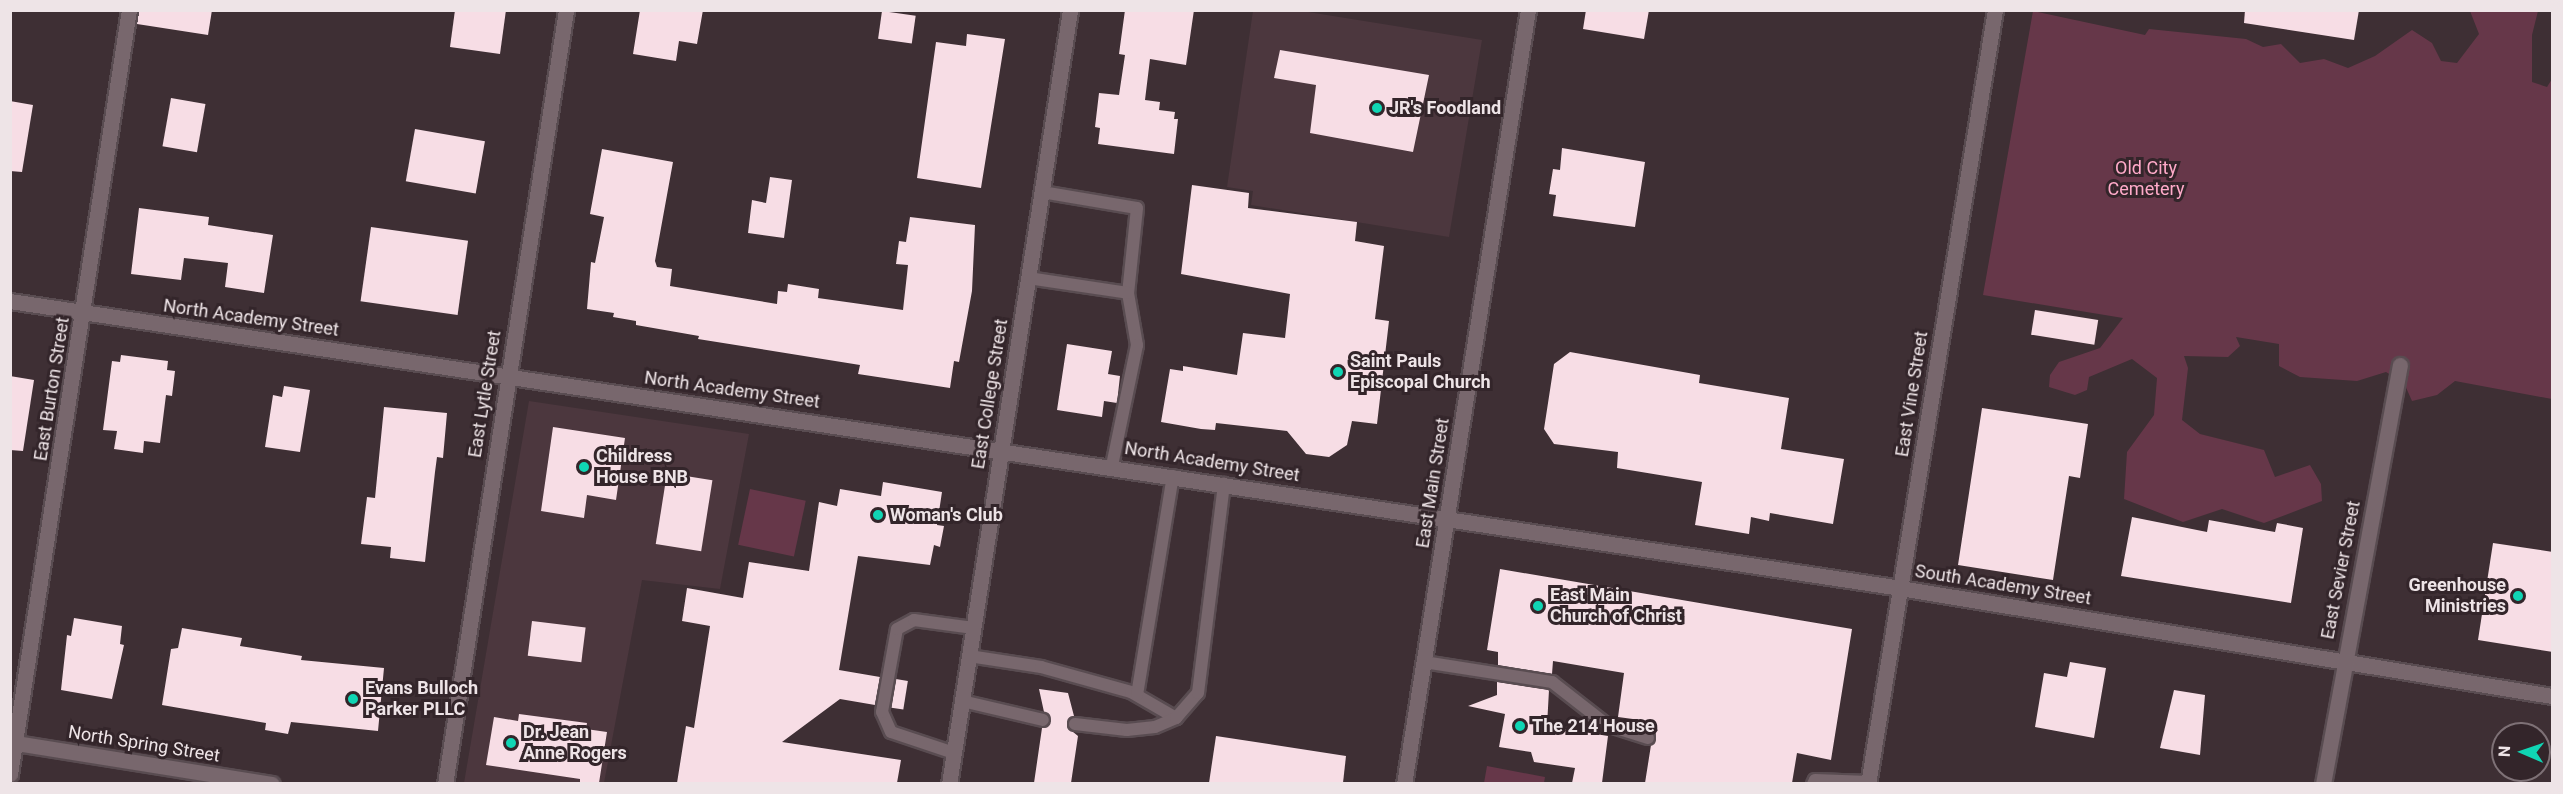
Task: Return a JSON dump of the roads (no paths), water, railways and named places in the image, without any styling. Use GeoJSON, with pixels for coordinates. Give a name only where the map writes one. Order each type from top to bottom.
{"type":"FeatureCollection","features":[{"type":"Feature","properties":{"kind":"street","name":"East Burton Street"},"geometry":{"type":"LineString","coordinates":[[10,774],[13,743],[84,313],[129,10]]}},
{"type":"Feature","properties":{"kind":"street","name":"East Lytle Street"},"geometry":{"type":"LineString","coordinates":[[445,783],[566,10]]}},
{"type":"Feature","properties":{"kind":"street","name":"East College Street"},"geometry":{"type":"LineString","coordinates":[[949,783],[1070,10]]}},
{"type":"Feature","properties":{"kind":"street","name":"East Main Street"},"geometry":{"type":"LineString","coordinates":[[1404,783],[1528,10]]}},
{"type":"Feature","properties":{"kind":"street","name":"East Vine Street"},"geometry":{"type":"LineString","coordinates":[[1869,783],[1995,10]]}},
{"type":"Feature","properties":{"kind":"street","name":"North Academy Street"},"geometry":{"type":"LineString","coordinates":[[10,301],[1002,449],[1447,519]]}},
{"type":"Feature","properties":{"kind":"street","name":"East Sevier Street"},"geometry":{"type":"LineString","coordinates":[[2323,783],[2400,365]]}},
{"type":"Feature","properties":{"kind":"street","name":"South Academy Street"},"geometry":{"type":"LineString","coordinates":[[1447,519],[1900,588],[2553,696]]}},
{"type":"Feature","properties":{"kind":"street","name":"North Spring Street"},"geometry":{"type":"LineString","coordinates":[[13,743],[272,783]]}},
{"type":"Feature","properties":{"kind":"lane"},"geometry":{"type":"LineString","coordinates":[[1042,192],[1137,208],[1128,293],[1137,345],[1112,466]]}},
{"type":"Feature","properties":{"kind":"lane"},"geometry":{"type":"LineString","coordinates":[[1028,278],[1128,293]]}},
{"type":"Feature","properties":{"kind":"lane"},"geometry":{"type":"LineString","coordinates":[[1137,695],[1173,476]]}},
{"type":"Feature","properties":{"kind":"lane"},"geometry":{"type":"LineString","coordinates":[[1075,724],[1127,730],[1155,727],[1176,718],[1198,693],[1224,484]]}},
{"type":"Feature","properties":{"kind":"lane"},"geometry":{"type":"LineString","coordinates":[[954,753],[891,732],[882,712],[897,629],[914,620],[973,628]]}},
{"type":"Feature","properties":{"kind":"lane"},"geometry":{"type":"LineString","coordinates":[[969,656],[1041,667],[1137,695],[1176,718]]}},
{"type":"Feature","properties":{"kind":"lane"},"geometry":{"type":"LineString","coordinates":[[1424,662],[1552,682],[1606,725],[1648,738]]}},
{"type":"Feature","properties":{"kind":"lane"},"geometry":{"type":"LineString","coordinates":[[962,701],[1043,720]]}},
{"type":"Feature","properties":{"kind":"lane"},"geometry":{"type":"LineString","coordinates":[[1813,783],[1815,780],[1869,783]]}},
{"type":"Feature","properties":{"kind":"place","name":"JR's Foodland"},"geometry":{"type":"Point","coordinates":[1377,108]}},
{"type":"Feature","properties":{"kind":"place","name":"Saint Pauls Episcopal Church"},"geometry":{"type":"Point","coordinates":[1338,372]}},
{"type":"Feature","properties":{"kind":"place","name":"Childress House BNB"},"geometry":{"type":"Point","coordinates":[584,467]}},
{"type":"Feature","properties":{"kind":"place","name":"Woman's Club"},"geometry":{"type":"Point","coordinates":[878,515]}},
{"type":"Feature","properties":{"kind":"place","name":"Greenhouse Ministries"},"geometry":{"type":"Point","coordinates":[2518,596]}},
{"type":"Feature","properties":{"kind":"place","name":"East Main Church of Christ"},"geometry":{"type":"Point","coordinates":[1538,606]}},
{"type":"Feature","properties":{"kind":"place","name":"Evans Bulloch Parker PLLC"},"geometry":{"type":"Point","coordinates":[353,699]}},
{"type":"Feature","properties":{"kind":"place","name":"The 214 House"},"geometry":{"type":"Point","coordinates":[1520,726]}},
{"type":"Feature","properties":{"kind":"place","name":"Dr. Jean Anne Rogers"},"geometry":{"type":"Point","coordinates":[511,743]}},
{"type":"Feature","properties":{"kind":"park label","name":"Old City Cemetery"},"geometry":{"type":"Point","coordinates":[2146,180]}}]}
